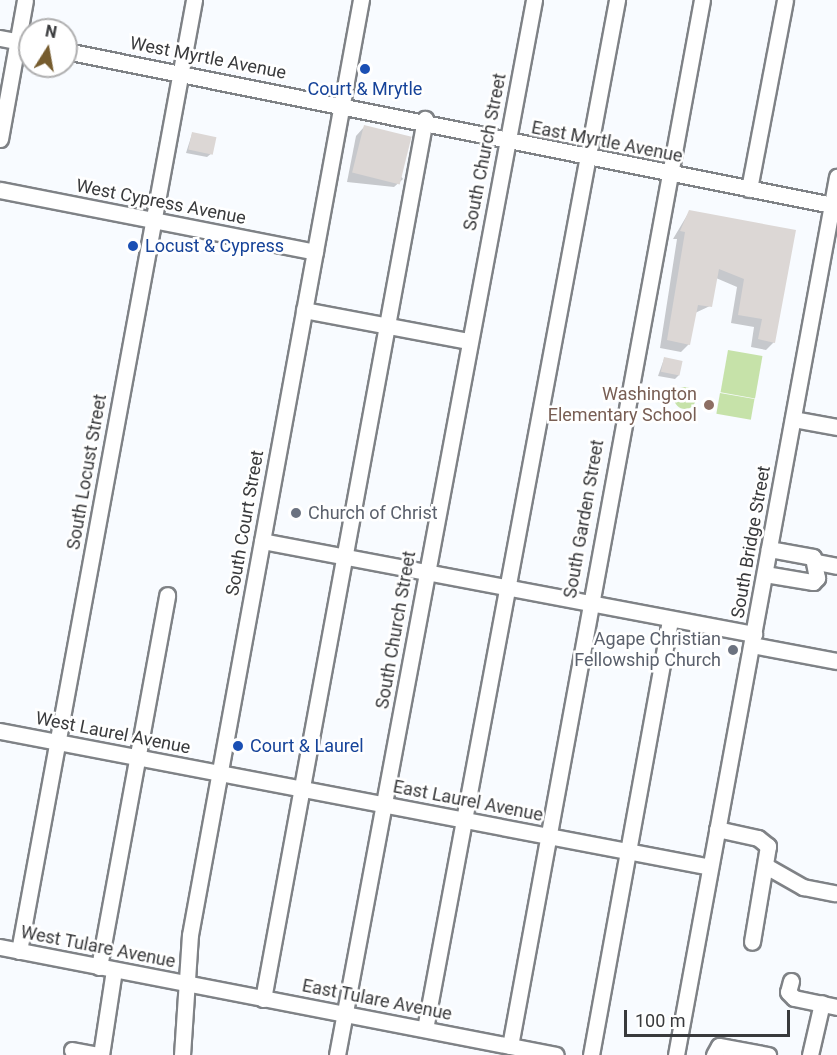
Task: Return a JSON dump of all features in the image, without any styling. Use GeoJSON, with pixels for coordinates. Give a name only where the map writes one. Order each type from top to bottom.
{"type":"FeatureCollection","features":[{"type":"Feature","properties":{"kind":"street"},"geometry":{"type":"LineString","coordinates":[[25,0],[25,18]]}},
{"type":"Feature","properties":{"kind":"street","name":"South Locust Street"},"geometry":{"type":"LineString","coordinates":[[19,951],[194,0]]}},
{"type":"Feature","properties":{"kind":"street","name":"South Court Street"},"geometry":{"type":"LineString","coordinates":[[182,1055],[189,985],[190,935],[361,0]]}},
{"type":"Feature","properties":{"kind":"street","name":"South Church Street"},"geometry":{"type":"LineString","coordinates":[[337,1055],[468,341],[534,0]]}},
{"type":"Feature","properties":{"kind":"street"},"geometry":{"type":"LineString","coordinates":[[425,1029],[466,820],[617,0]]}},
{"type":"Feature","properties":{"kind":"street","name":"South Garden Street"},"geometry":{"type":"LineString","coordinates":[[510,1046],[588,604],[702,0]]}},
{"type":"Feature","properties":{"kind":"street"},"geometry":{"type":"LineString","coordinates":[[750,189],[785,0]]}},
{"type":"Feature","properties":{"kind":"street"},"geometry":{"type":"LineString","coordinates":[[0,38],[18,42]]}},
{"type":"Feature","properties":{"kind":"street","name":"West Myrtle Avenue"},"geometry":{"type":"LineString","coordinates":[[78,53],[342,103]]}},
{"type":"Feature","properties":{"kind":"street"},"geometry":{"type":"LineString","coordinates":[[0,139],[18,67]]}},
{"type":"Feature","properties":{"kind":"street","name":"East Myrtle Avenue"},"geometry":{"type":"LineString","coordinates":[[342,103],[425,119],[587,159],[832,205]]}},
{"type":"Feature","properties":{"kind":"street"},"geometry":{"type":"LineString","coordinates":[[263,999],[341,556],[425,119]]}},
{"type":"Feature","properties":{"kind":"street","name":"South Bridge Street"},"geometry":{"type":"LineString","coordinates":[[676,1055],[837,177]]}},
{"type":"Feature","properties":{"kind":"street","name":"West Cypress Avenue"},"geometry":{"type":"LineString","coordinates":[[0,190],[315,252]]}},
{"type":"Feature","properties":{"kind":"street"},"geometry":{"type":"LineString","coordinates":[[304,310],[468,341]]}},
{"type":"Feature","properties":{"kind":"street"},"geometry":{"type":"LineString","coordinates":[[793,419],[837,427]]}},
{"type":"Feature","properties":{"kind":"street"},"geometry":{"type":"LineString","coordinates":[[262,541],[670,619],[837,661]]}},
{"type":"Feature","properties":{"kind":"street"},"geometry":{"type":"LineString","coordinates":[[769,549],[837,566]]}},
{"type":"Feature","properties":{"kind":"street"},"geometry":{"type":"LineString","coordinates":[[765,574],[813,582],[817,562]]}},
{"type":"Feature","properties":{"kind":"street"},"geometry":{"type":"LineString","coordinates":[[72,1050],[100,1055],[107,968],[137,758],[167,595]]}},
{"type":"Feature","properties":{"kind":"street"},"geometry":{"type":"LineString","coordinates":[[591,1055],[670,619]]}},
{"type":"Feature","properties":{"kind":"street","name":"West Laurel Avenue"},"geometry":{"type":"LineString","coordinates":[[0,731],[219,773]]}},
{"type":"Feature","properties":{"kind":"street","name":"East Laurel Avenue"},"geometry":{"type":"LineString","coordinates":[[219,773],[710,867]]}},
{"type":"Feature","properties":{"kind":"street"},"geometry":{"type":"LineString","coordinates":[[717,830],[764,841],[766,866],[752,942]]}},
{"type":"Feature","properties":{"kind":"street"},"geometry":{"type":"LineString","coordinates":[[766,866],[803,887],[835,893]]}},
{"type":"Feature","properties":{"kind":"street","name":"West Tulare Avenue"},"geometry":{"type":"LineString","coordinates":[[0,948],[189,985]]}},
{"type":"Feature","properties":{"kind":"street"},"geometry":{"type":"LineString","coordinates":[[791,981],[790,995],[830,1005],[810,1055]]}},
{"type":"Feature","properties":{"kind":"street","name":"East Tulare Avenue"},"geometry":{"type":"LineString","coordinates":[[189,985],[556,1055]]}},
{"type":"Feature","properties":{"kind":"street"},"geometry":{"type":"LineString","coordinates":[[714,1055],[719,1046],[768,1055]]}},
{"type":"Feature","properties":{"kind":"green space"},"geometry":{"type":"Polygon","coordinates":[[[728,350],[762,356],[755,398],[721,392],[728,350]]]}},
{"type":"Feature","properties":{"kind":"green space"},"geometry":{"type":"Polygon","coordinates":[[[685,387],[693,390],[696,398],[693,406],[685,409],[677,406],[674,398],[677,390],[685,387]]]}},
{"type":"Feature","properties":{"kind":"green space"},"geometry":{"type":"Polygon","coordinates":[[[720,393],[754,399],[751,420],[716,414],[720,393]]]}},
{"type":"Feature","properties":{"kind":"building"},"geometry":{"type":"Polygon","coordinates":[[[364,125],[412,137],[400,184],[352,173],[364,125]]]}},
{"type":"Feature","properties":{"kind":"building"},"geometry":{"type":"Polygon","coordinates":[[[192,132],[216,137],[213,155],[188,150],[192,132]]]}},
{"type":"Feature","properties":{"kind":"building"},"geometry":{"type":"Polygon","coordinates":[[[689,210],[796,230],[775,343],[758,339],[762,319],[738,315],[744,279],[719,269],[712,307],[698,305],[690,345],[667,340],[685,232],[680,231],[689,210]]]}},
{"type":"Feature","properties":{"kind":"building"},"geometry":{"type":"Polygon","coordinates":[[[664,357],[683,361],[679,376],[661,372],[664,357]]]}},
{"type":"Feature","properties":{"kind":"place","name":"Court & Mrytle"},"geometry":{"type":"Point","coordinates":[365,69]}},
{"type":"Feature","properties":{"kind":"place","name":"Locust & Cypress"},"geometry":{"type":"Point","coordinates":[133,246]}},
{"type":"Feature","properties":{"kind":"place","name":"Washington Elementary School"},"geometry":{"type":"Point","coordinates":[709,405]}},
{"type":"Feature","properties":{"kind":"place","name":"Church of Christ"},"geometry":{"type":"Point","coordinates":[296,513]}},
{"type":"Feature","properties":{"kind":"place","name":"Agape Christian Fellowship Church"},"geometry":{"type":"Point","coordinates":[733,650]}},
{"type":"Feature","properties":{"kind":"place","name":"Court & Laurel"},"geometry":{"type":"Point","coordinates":[238,746]}}]}
